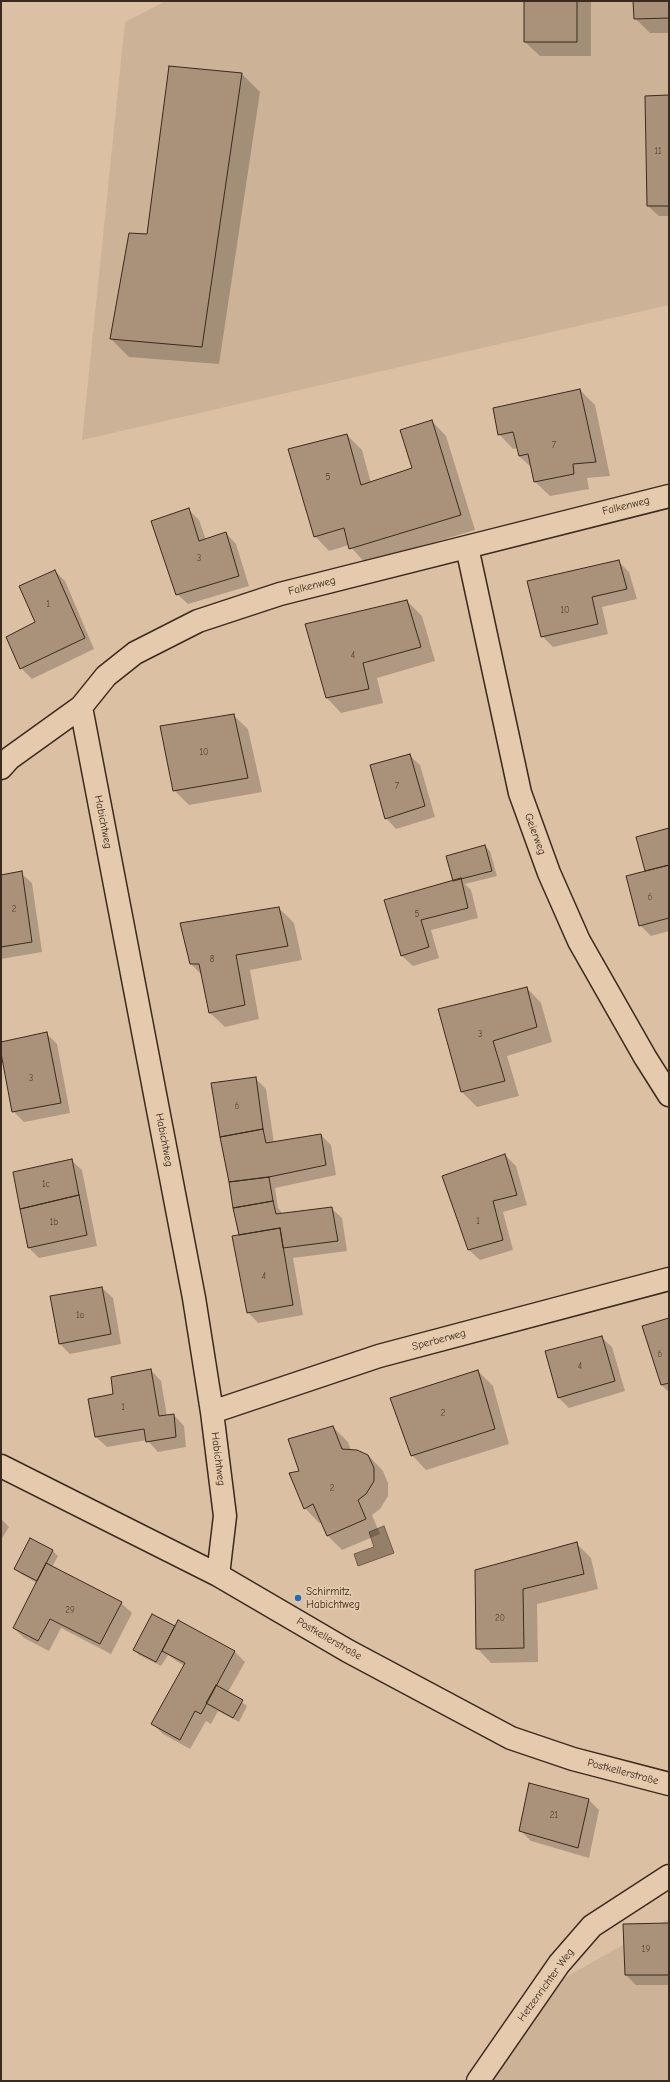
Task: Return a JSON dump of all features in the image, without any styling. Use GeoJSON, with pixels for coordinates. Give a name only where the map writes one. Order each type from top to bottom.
{"type":"FeatureCollection","features":[{"type":"Feature","properties":{"kind":"street","name":"Falkenweg"},"geometry":{"type":"LineString","coordinates":[[1,768],[10,758],[81,708],[106,676],[135,653],[198,622],[280,594],[669,496]]}},
{"type":"Feature","properties":{"kind":"street","name":"Geierweg"},"geometry":{"type":"LineString","coordinates":[[467,547],[520,793],[548,873],[579,941],[669,1096]]}},
{"type":"Feature","properties":{"kind":"street","name":"Habichtweg"},"geometry":{"type":"LineString","coordinates":[[81,708],[194,1298],[212,1412],[225,1516],[218,1575]]}},
{"type":"Feature","properties":{"kind":"street","name":"Sperberweg"},"geometry":{"type":"LineString","coordinates":[[212,1412],[379,1356],[669,1279]]}},
{"type":"Feature","properties":{"kind":"street","name":"Postkellerstraße"},"geometry":{"type":"LineString","coordinates":[[1,1466],[218,1575],[348,1651],[511,1738],[573,1759],[669,1784]]}},
{"type":"Feature","properties":{"kind":"street","name":"Hetzenrichter Weg"},"geometry":{"type":"LineString","coordinates":[[478,2081],[559,1964],[592,1926],[669,1876]]}},
{"type":"Feature","properties":{"kind":"shaded area"},"geometry":{"type":"Polygon","coordinates":[[[166,1],[669,1],[669,305],[82,440],[125,22],[166,1]]]}},
{"type":"Feature","properties":{"kind":"shaded area"},"geometry":{"type":"Polygon","coordinates":[[[384,1526],[394,1553],[358,1566],[354,1554],[374,1547],[369,1532],[384,1526]]]}},
{"type":"Feature","properties":{"kind":"shaded area"},"geometry":{"type":"Polygon","coordinates":[[[669,1919],[669,2081],[465,2081],[543,1990],[669,1919]]]}},
{"type":"Feature","properties":{"kind":"building"},"geometry":{"type":"Polygon","coordinates":[[[524,1],[577,1],[577,42],[524,42],[524,1]]]}},
{"type":"Feature","properties":{"kind":"building"},"geometry":{"type":"Polygon","coordinates":[[[633,1],[669,1],[669,18],[634,19],[633,1]]]}},
{"type":"Feature","properties":{"kind":"building"},"geometry":{"type":"Polygon","coordinates":[[[169,66],[242,73],[202,347],[110,339],[129,233],[147,234],[169,66]]]}},
{"type":"Feature","properties":{"kind":"building"},"geometry":{"type":"Polygon","coordinates":[[[669,95],[669,206],[647,206],[645,96],[669,95]]]}},
{"type":"Feature","properties":{"kind":"building"},"geometry":{"type":"Polygon","coordinates":[[[580,389],[596,462],[573,464],[574,474],[534,482],[528,454],[519,456],[513,432],[498,435],[493,408],[580,389]]]}},
{"type":"Feature","properties":{"kind":"building"},"geometry":{"type":"Polygon","coordinates":[[[432,420],[461,515],[349,549],[344,528],[314,537],[288,449],[347,434],[361,485],[412,468],[400,430],[432,420]]]}},
{"type":"Feature","properties":{"kind":"building"},"geometry":{"type":"Polygon","coordinates":[[[189,508],[199,541],[226,532],[239,576],[176,595],[151,521],[189,508]]]}},
{"type":"Feature","properties":{"kind":"building"},"geometry":{"type":"Polygon","coordinates":[[[619,560],[627,589],[592,597],[598,624],[541,637],[527,581],[619,560]]]}},
{"type":"Feature","properties":{"kind":"building"},"geometry":{"type":"Polygon","coordinates":[[[55,570],[85,638],[20,669],[6,637],[35,622],[19,586],[55,570]]]}},
{"type":"Feature","properties":{"kind":"building"},"geometry":{"type":"Polygon","coordinates":[[[407,600],[421,647],[363,663],[369,689],[326,698],[305,624],[407,600]]]}},
{"type":"Feature","properties":{"kind":"building"},"geometry":{"type":"Polygon","coordinates":[[[234,714],[248,778],[173,791],[160,726],[234,714]]]}},
{"type":"Feature","properties":{"kind":"building"},"geometry":{"type":"Polygon","coordinates":[[[410,754],[425,806],[385,819],[370,765],[410,754]]]}},
{"type":"Feature","properties":{"kind":"building"},"geometry":{"type":"Polygon","coordinates":[[[669,828],[669,865],[645,871],[636,837],[669,828]]]}},
{"type":"Feature","properties":{"kind":"building"},"geometry":{"type":"Polygon","coordinates":[[[485,845],[492,871],[453,881],[446,856],[485,845]]]}},
{"type":"Feature","properties":{"kind":"building"},"geometry":{"type":"Polygon","coordinates":[[[669,865],[669,918],[639,926],[626,876],[669,865]]]}},
{"type":"Feature","properties":{"kind":"building"},"geometry":{"type":"Polygon","coordinates":[[[22,871],[32,942],[1,947],[1,875],[22,871]]]}},
{"type":"Feature","properties":{"kind":"building"},"geometry":{"type":"Polygon","coordinates":[[[461,878],[468,908],[421,920],[429,947],[401,956],[384,900],[461,878]]]}},
{"type":"Feature","properties":{"kind":"building"},"geometry":{"type":"Polygon","coordinates":[[[279,907],[288,946],[236,955],[245,1005],[209,1013],[199,964],[190,964],[180,923],[279,907]]]}},
{"type":"Feature","properties":{"kind":"building"},"geometry":{"type":"Polygon","coordinates":[[[527,987],[537,1027],[493,1041],[505,1081],[461,1092],[438,1009],[527,987]]]}},
{"type":"Feature","properties":{"kind":"building"},"geometry":{"type":"Polygon","coordinates":[[[47,1032],[61,1103],[12,1112],[1,1053],[1,1042],[47,1032]]]}},
{"type":"Feature","properties":{"kind":"building"},"geometry":{"type":"Polygon","coordinates":[[[256,1077],[263,1129],[220,1137],[211,1083],[256,1077]]]}},
{"type":"Feature","properties":{"kind":"building"},"geometry":{"type":"Polygon","coordinates":[[[263,1129],[266,1143],[321,1134],[326,1165],[269,1177],[229,1182],[220,1137],[263,1129]]]}},
{"type":"Feature","properties":{"kind":"building"},"geometry":{"type":"Polygon","coordinates":[[[505,1154],[517,1195],[493,1201],[503,1240],[468,1250],[442,1176],[505,1154]]]}},
{"type":"Feature","properties":{"kind":"building"},"geometry":{"type":"Polygon","coordinates":[[[72,1159],[79,1195],[20,1209],[13,1172],[72,1159]]]}},
{"type":"Feature","properties":{"kind":"building"},"geometry":{"type":"Polygon","coordinates":[[[269,1177],[273,1201],[233,1208],[229,1182],[269,1177]]]}},
{"type":"Feature","properties":{"kind":"building"},"geometry":{"type":"Polygon","coordinates":[[[79,1195],[87,1235],[28,1248],[20,1209],[79,1195]]]}},
{"type":"Feature","properties":{"kind":"building"},"geometry":{"type":"Polygon","coordinates":[[[273,1201],[276,1214],[332,1207],[338,1241],[283,1248],[280,1228],[239,1235],[233,1208],[273,1201]]]}},
{"type":"Feature","properties":{"kind":"building"},"geometry":{"type":"Polygon","coordinates":[[[280,1228],[293,1305],[247,1313],[232,1236],[280,1228]]]}},
{"type":"Feature","properties":{"kind":"building"},"geometry":{"type":"Polygon","coordinates":[[[102,1287],[111,1334],[59,1344],[50,1296],[102,1287]]]}},
{"type":"Feature","properties":{"kind":"building"},"geometry":{"type":"Polygon","coordinates":[[[669,1318],[669,1383],[661,1385],[642,1326],[669,1318]]]}},
{"type":"Feature","properties":{"kind":"building"},"geometry":{"type":"Polygon","coordinates":[[[602,1336],[615,1381],[558,1398],[545,1351],[602,1336]]]}},
{"type":"Feature","properties":{"kind":"building"},"geometry":{"type":"Polygon","coordinates":[[[151,1369],[159,1416],[174,1414],[176,1437],[146,1442],[144,1429],[95,1437],[88,1399],[113,1394],[111,1377],[151,1369]]]}},
{"type":"Feature","properties":{"kind":"building"},"geometry":{"type":"Polygon","coordinates":[[[478,1370],[495,1429],[411,1456],[390,1398],[478,1370]]]}},
{"type":"Feature","properties":{"kind":"building"},"geometry":{"type":"Polygon","coordinates":[[[333,1426],[342,1449],[357,1450],[368,1455],[374,1468],[374,1481],[366,1494],[358,1500],[366,1519],[327,1536],[313,1504],[304,1509],[289,1473],[299,1471],[288,1439],[333,1426]]]}},
{"type":"Feature","properties":{"kind":"building"},"geometry":{"type":"Polygon","coordinates":[[[30,1538],[53,1550],[37,1581],[14,1569],[30,1538]]]}},
{"type":"Feature","properties":{"kind":"building"},"geometry":{"type":"Polygon","coordinates":[[[577,1542],[584,1574],[523,1589],[524,1648],[476,1649],[475,1570],[577,1542]]]}},
{"type":"Feature","properties":{"kind":"building"},"geometry":{"type":"Polygon","coordinates":[[[46,1563],[122,1602],[100,1644],[50,1619],[38,1641],[13,1628],[46,1563]]]}},
{"type":"Feature","properties":{"kind":"building"},"geometry":{"type":"Polygon","coordinates":[[[152,1614],[175,1626],[156,1662],[133,1650],[152,1614]]]}},
{"type":"Feature","properties":{"kind":"building"},"geometry":{"type":"Polygon","coordinates":[[[178,1620],[235,1651],[201,1714],[195,1711],[180,1740],[151,1724],[185,1663],[162,1651],[178,1620]]]}},
{"type":"Feature","properties":{"kind":"building"},"geometry":{"type":"Polygon","coordinates":[[[216,1685],[243,1700],[233,1718],[206,1703],[216,1685]]]}},
{"type":"Feature","properties":{"kind":"building"},"geometry":{"type":"Polygon","coordinates":[[[529,1783],[589,1799],[578,1848],[519,1831],[529,1783]]]}},
{"type":"Feature","properties":{"kind":"building"},"geometry":{"type":"Polygon","coordinates":[[[669,1923],[669,1975],[625,1975],[623,1924],[669,1923]]]}},
{"type":"Feature","properties":{"kind":"place","name":"Schirmitz, Habichtweg"},"geometry":{"type":"Point","coordinates":[298,1598]}}]}
